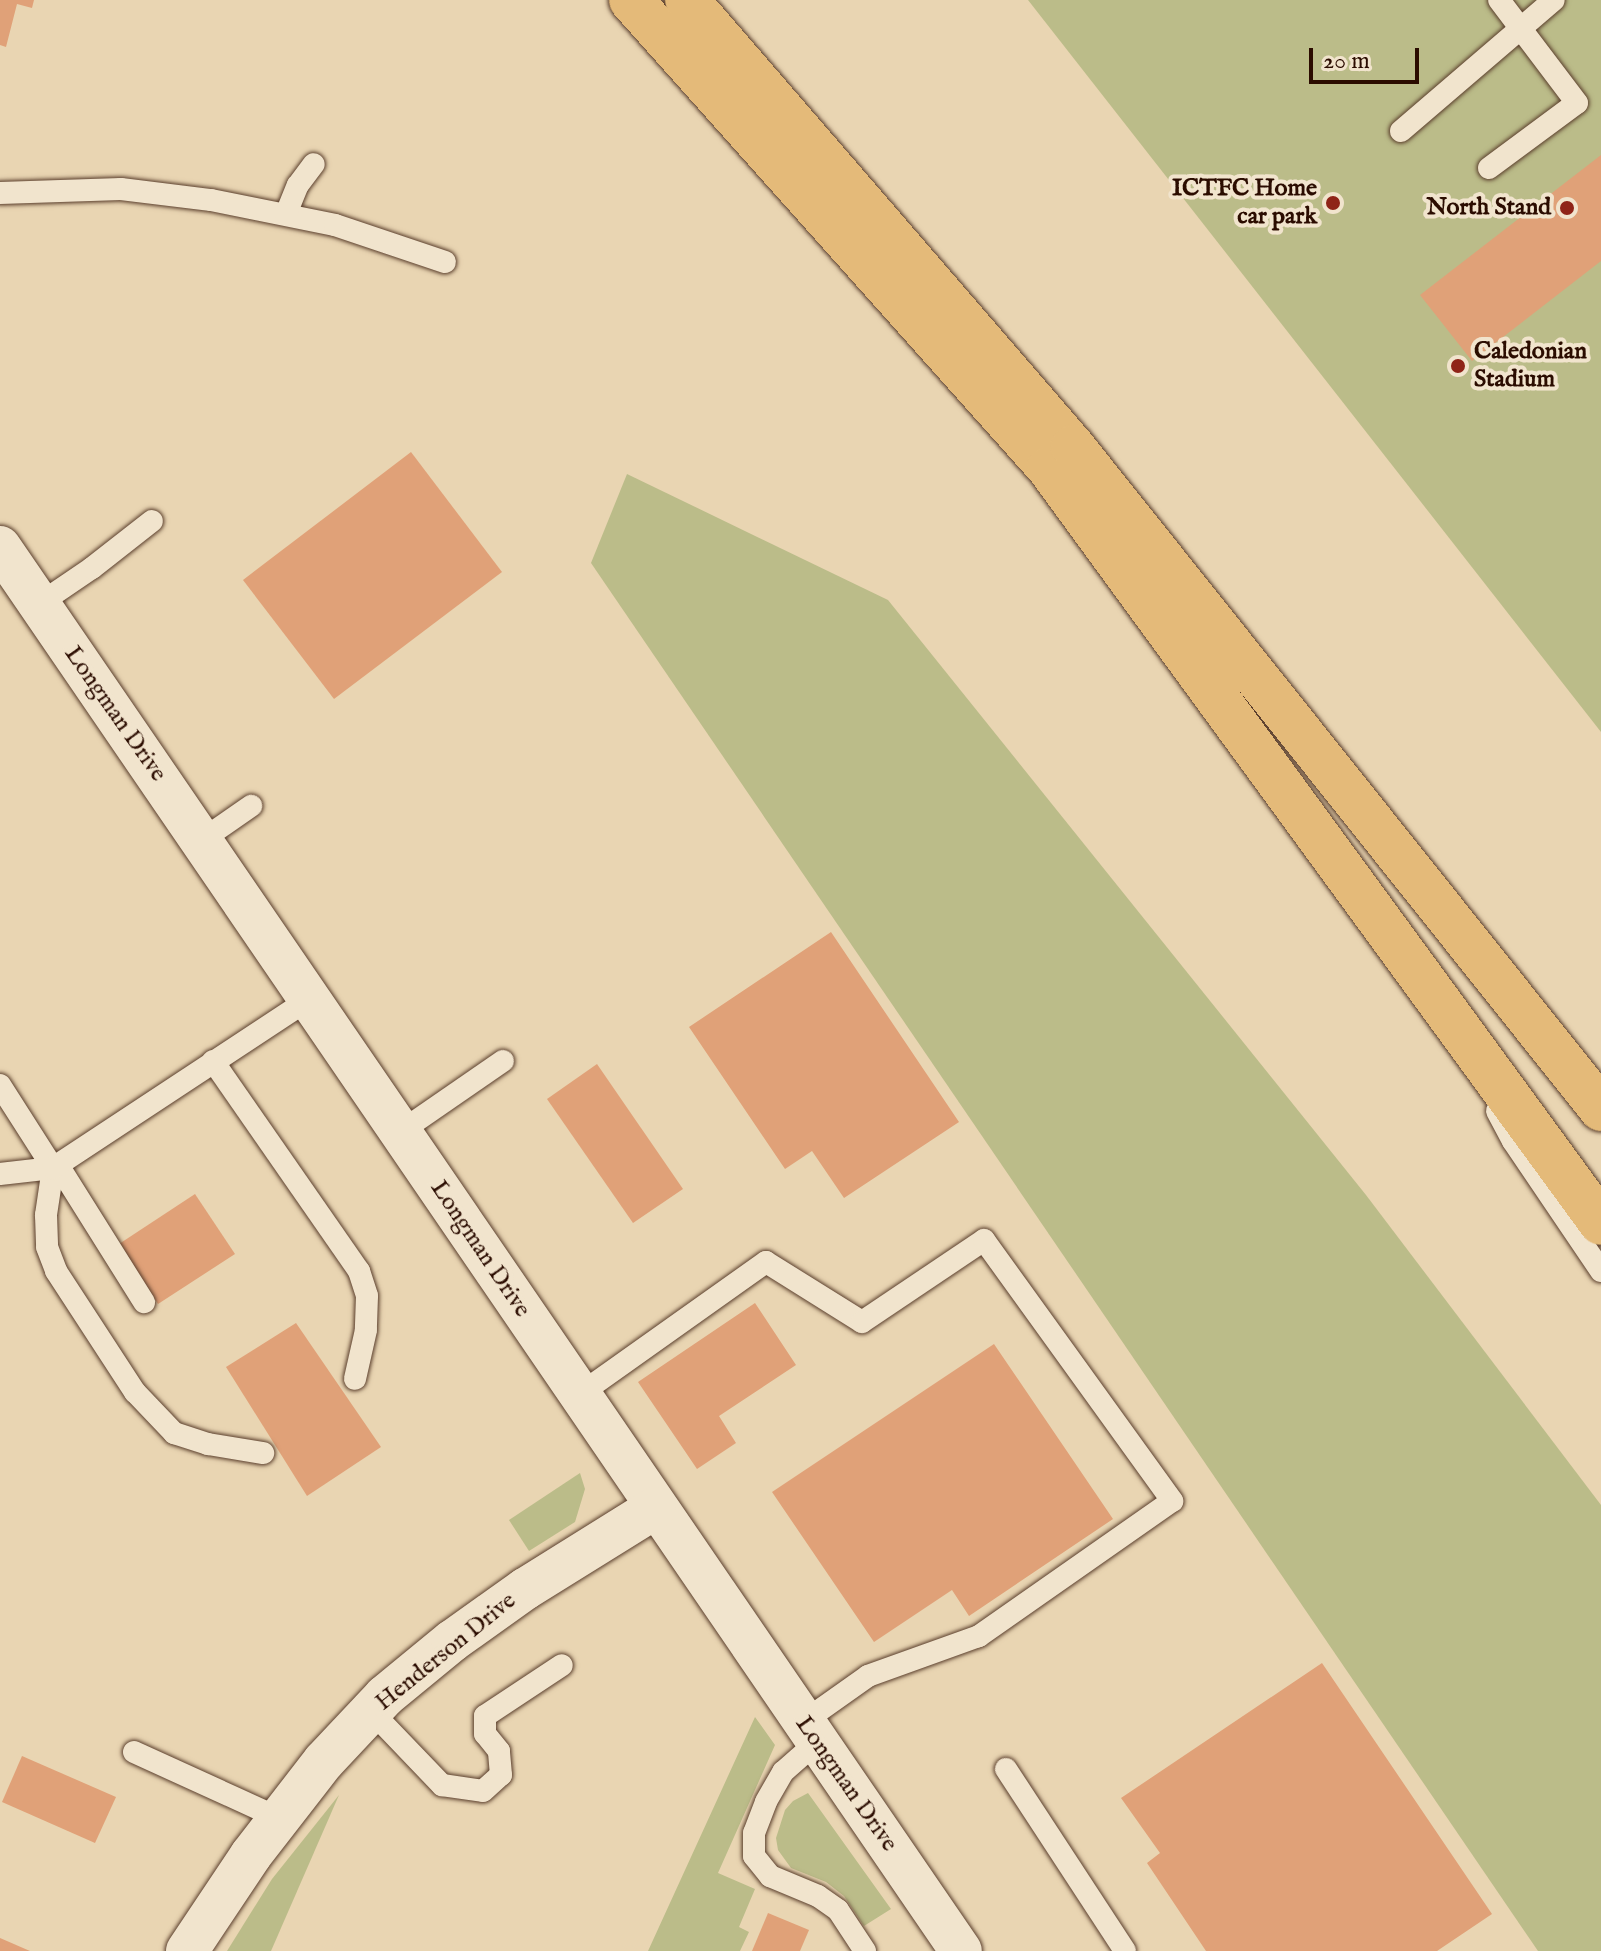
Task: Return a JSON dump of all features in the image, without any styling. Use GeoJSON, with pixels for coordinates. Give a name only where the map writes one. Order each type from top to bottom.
{"type":"FeatureCollection","features":[{"type":"Feature","properties":{"kind":"highway"},"geometry":{"type":"LineString","coordinates":[[631,0],[1049,468],[1439,997],[1601,1223]]}},
{"type":"Feature","properties":{"kind":"highway"},"geometry":{"type":"LineString","coordinates":[[687,0],[1073,447],[1598,1103]]}},
{"type":"Feature","properties":{"kind":"street","name":"Longman Drive"},"geometry":{"type":"LineString","coordinates":[[0,547],[961,1951]]}},
{"type":"Feature","properties":{"kind":"street","name":"Henderson Drive"},"geometry":{"type":"LineString","coordinates":[[187,1951],[279,1818],[324,1761],[371,1711],[452,1641],[525,1589],[655,1508]]}},
{"type":"Feature","properties":{"kind":"lane"},"geometry":{"type":"LineString","coordinates":[[1489,168],[1577,103],[1499,0]]}},
{"type":"Feature","properties":{"kind":"lane"},"geometry":{"type":"LineString","coordinates":[[1401,131],[1519,26],[1554,0]]}},
{"type":"Feature","properties":{"kind":"lane"},"geometry":{"type":"LineString","coordinates":[[286,214],[298,185],[314,164]]}},
{"type":"Feature","properties":{"kind":"lane"},"geometry":{"type":"LineString","coordinates":[[0,193],[75,188],[147,191],[286,214],[376,237],[445,262]]}},
{"type":"Feature","properties":{"kind":"lane"},"geometry":{"type":"LineString","coordinates":[[39,604],[152,521]]}},
{"type":"Feature","properties":{"kind":"lane"},"geometry":{"type":"LineString","coordinates":[[202,840],[251,806]]}},
{"type":"Feature","properties":{"kind":"lane"},"geometry":{"type":"LineString","coordinates":[[1439,997],[1513,1141],[1601,1271]]}},
{"type":"Feature","properties":{"kind":"lane"},"geometry":{"type":"LineString","coordinates":[[0,1174],[56,1166],[309,999]]}},
{"type":"Feature","properties":{"kind":"lane"},"geometry":{"type":"LineString","coordinates":[[213,1061],[359,1271],[367,1296],[355,1379]]}},
{"type":"Feature","properties":{"kind":"lane"},"geometry":{"type":"LineString","coordinates":[[400,1132],[503,1061]]}},
{"type":"Feature","properties":{"kind":"lane"},"geometry":{"type":"LineString","coordinates":[[0,1085],[144,1302]]}},
{"type":"Feature","properties":{"kind":"lane"},"geometry":{"type":"LineString","coordinates":[[56,1166],[46,1215],[47,1247],[56,1271],[135,1392],[154,1416],[174,1433],[208,1444],[263,1453]]}},
{"type":"Feature","properties":{"kind":"lane"},"geometry":{"type":"LineString","coordinates":[[580,1394],[766,1262],[862,1322],[984,1240],[1172,1501],[979,1636],[868,1676],[810,1732],[766,1802],[754,1833],[754,1856],[770,1876],[818,1896],[838,1910],[865,1951]]}},
{"type":"Feature","properties":{"kind":"lane"},"geometry":{"type":"LineString","coordinates":[[371,1711],[442,1785],[483,1791],[501,1775],[499,1751],[485,1734],[485,1716],[562,1665]]}},
{"type":"Feature","properties":{"kind":"lane"},"geometry":{"type":"LineString","coordinates":[[134,1752],[279,1818]]}},
{"type":"Feature","properties":{"kind":"lane"},"geometry":{"type":"LineString","coordinates":[[1006,1769],[1125,1951]]}},
{"type":"Feature","properties":{"kind":"green space","name":"Caledonian Stadium"},"geometry":{"type":"Polygon","coordinates":[[[1028,0],[1601,0],[1601,732],[1028,0]]]}},
{"type":"Feature","properties":{"kind":"green space"},"geometry":{"type":"Polygon","coordinates":[[[627,474],[888,600],[1366,1195],[1601,1505],[1601,1951],[1538,1951],[591,563],[627,474]]]}},
{"type":"Feature","properties":{"kind":"green space"},"geometry":{"type":"Polygon","coordinates":[[[580,1473],[585,1489],[575,1522],[529,1551],[509,1520],[580,1473]]]}},
{"type":"Feature","properties":{"kind":"green space"},"geometry":{"type":"Polygon","coordinates":[[[755,1717],[775,1745],[718,1873],[755,1889],[739,1927],[749,1932],[740,1951],[648,1951],[755,1717]]]}},
{"type":"Feature","properties":{"kind":"green space"},"geometry":{"type":"Polygon","coordinates":[[[808,1793],[891,1909],[864,1926],[844,1896],[826,1882],[791,1868],[778,1850],[776,1838],[785,1810],[793,1801],[808,1793]]]}},
{"type":"Feature","properties":{"kind":"green space"},"geometry":{"type":"Polygon","coordinates":[[[339,1795],[271,1951],[227,1951],[272,1879],[339,1795]]]}},
{"type":"Feature","properties":{"kind":"building"},"geometry":{"type":"Polygon","coordinates":[[[0,0],[34,0],[32,8],[17,4],[6,47],[0,45],[0,0]]]}},
{"type":"Feature","properties":{"kind":"building","name":"North Stand"},"geometry":{"type":"Polygon","coordinates":[[[1601,155],[1601,261],[1472,361],[1420,295],[1601,155]]]}},
{"type":"Feature","properties":{"kind":"building"},"geometry":{"type":"Polygon","coordinates":[[[411,452],[502,572],[334,699],[243,580],[411,452]]]}},
{"type":"Feature","properties":{"kind":"building"},"geometry":{"type":"Polygon","coordinates":[[[831,932],[959,1122],[844,1198],[812,1151],[785,1169],[689,1027],[831,932]]]}},
{"type":"Feature","properties":{"kind":"building"},"geometry":{"type":"Polygon","coordinates":[[[597,1064],[683,1189],[633,1223],[547,1099],[597,1064]]]}},
{"type":"Feature","properties":{"kind":"building"},"geometry":{"type":"Polygon","coordinates":[[[195,1194],[235,1254],[158,1304],[119,1244],[195,1194]]]}},
{"type":"Feature","properties":{"kind":"building"},"geometry":{"type":"Polygon","coordinates":[[[755,1303],[796,1365],[719,1416],[736,1443],[697,1469],[638,1382],[755,1303]]]}},
{"type":"Feature","properties":{"kind":"building"},"geometry":{"type":"Polygon","coordinates":[[[296,1323],[381,1447],[307,1496],[226,1367],[296,1323]]]}},
{"type":"Feature","properties":{"kind":"building"},"geometry":{"type":"Polygon","coordinates":[[[994,1344],[1113,1519],[969,1616],[952,1590],[874,1642],[772,1492],[994,1344]]]}},
{"type":"Feature","properties":{"kind":"building"},"geometry":{"type":"Polygon","coordinates":[[[1322,1663],[1492,1914],[1437,1951],[1206,1951],[1147,1863],[1160,1853],[1121,1798],[1322,1663]]]}},
{"type":"Feature","properties":{"kind":"building"},"geometry":{"type":"Polygon","coordinates":[[[22,1756],[116,1797],[95,1843],[2,1802],[22,1756]]]}},
{"type":"Feature","properties":{"kind":"building"},"geometry":{"type":"Polygon","coordinates":[[[768,1913],[809,1930],[800,1951],[752,1951],[768,1913]]]}},
{"type":"Feature","properties":{"kind":"building"},"geometry":{"type":"Polygon","coordinates":[[[0,1938],[30,1951],[0,1951],[0,1938]]]}},
{"type":"Feature","properties":{"kind":"place","name":"ICTFC Home car park"},"geometry":{"type":"Point","coordinates":[1333,203]}},
{"type":"Feature","properties":{"kind":"place","name":"North Stand"},"geometry":{"type":"Point","coordinates":[1567,208]}},
{"type":"Feature","properties":{"kind":"place","name":"Caledonian Stadium"},"geometry":{"type":"Point","coordinates":[1458,366]}}]}
